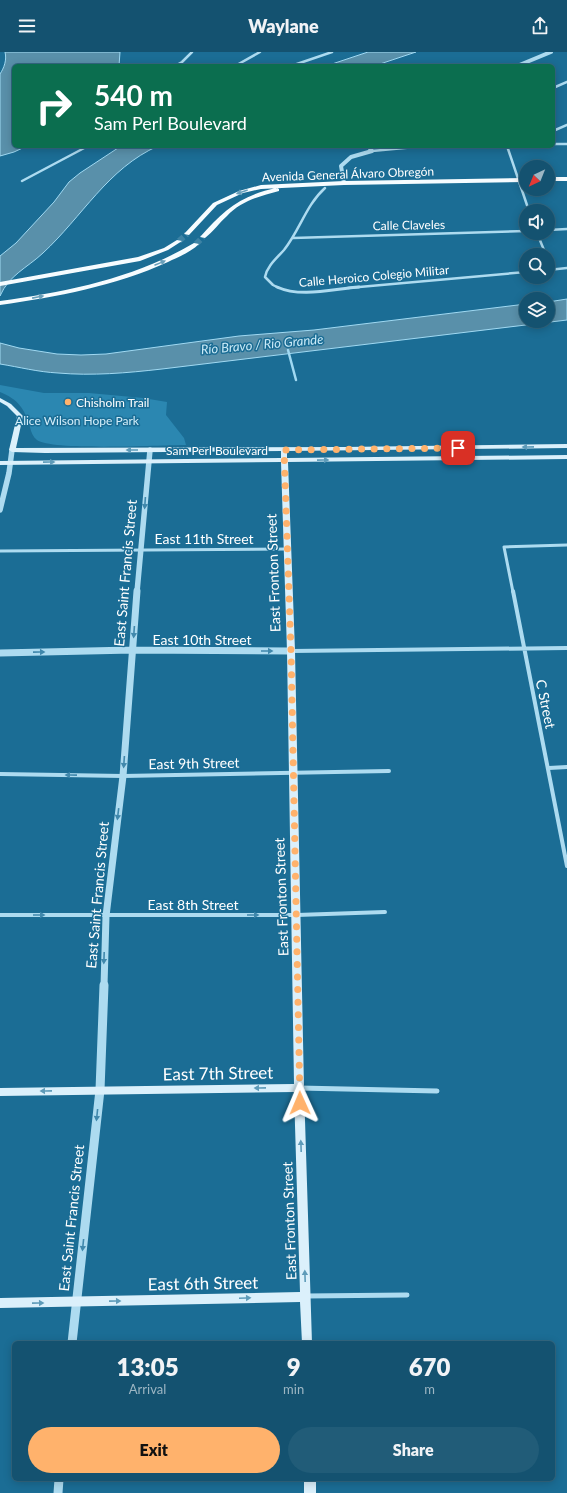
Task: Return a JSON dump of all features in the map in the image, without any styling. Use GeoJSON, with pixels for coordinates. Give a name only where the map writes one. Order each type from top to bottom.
{"type":"FeatureCollection","features":[{"type":"Feature","properties":{"kind":"main road"},"geometry":{"type":"LineString","coordinates":[[555,180],[567,179]]}},
{"type":"Feature","properties":{"kind":"main road","name":"Avenida General Álvaro Obregón"},"geometry":{"type":"LineString","coordinates":[[187,234],[215,204],[224,199],[246,190],[276,185],[344,183],[519,183]]}},
{"type":"Feature","properties":{"kind":"main road"},"geometry":{"type":"LineString","coordinates":[[555,184],[567,183]]}},
{"type":"Feature","properties":{"kind":"main road","name":"Avenida General Álvaro Obregón"},"geometry":{"type":"LineString","coordinates":[[203,237],[227,212],[246,199],[282,189],[407,184]]}},
{"type":"Feature","properties":{"kind":"main road"},"geometry":{"type":"LineString","coordinates":[[0,284],[155,254],[179,241]]}},
{"type":"Feature","properties":{"kind":"main road"},"geometry":{"type":"LineString","coordinates":[[0,303],[58,293],[123,276],[173,258],[196,244]]}},
{"type":"Feature","properties":{"kind":"main road"},"geometry":{"type":"LineString","coordinates":[[0,400],[9,405],[20,416],[12,450]]}},
{"type":"Feature","properties":{"kind":"main road","name":"Sam Perl Boulevard"},"geometry":{"type":"LineString","coordinates":[[12,450],[284,450],[567,446]]}},
{"type":"Feature","properties":{"kind":"main road","name":"East Fronton Street"},"geometry":{"type":"LineString","coordinates":[[284,450],[291,651],[292,772],[297,915],[299,1088],[307,1341]]}},
{"type":"Feature","properties":{"kind":"main road","name":"Sam Perl Boulevard"},"geometry":{"type":"LineString","coordinates":[[0,463],[567,457]]}},
{"type":"Feature","properties":{"kind":"main road","name":"East 7th Street"},"geometry":{"type":"LineString","coordinates":[[0,1092],[299,1088]]}},
{"type":"Feature","properties":{"kind":"main road","name":"East 6th Street"},"geometry":{"type":"LineString","coordinates":[[0,1303],[306,1296]]}},
{"type":"Feature","properties":{"kind":"main road"},"geometry":{"type":"LineString","coordinates":[[310,1481],[310,1493]]}},
{"type":"Feature","properties":{"kind":"street"},"geometry":{"type":"LineString","coordinates":[[178,64],[192,52]]}},
{"type":"Feature","properties":{"kind":"street"},"geometry":{"type":"LineString","coordinates":[[239,64],[260,52]]}},
{"type":"Feature","properties":{"kind":"street"},"geometry":{"type":"LineString","coordinates":[[296,64],[332,52]]}},
{"type":"Feature","properties":{"kind":"street"},"geometry":{"type":"LineString","coordinates":[[522,64],[551,52]]}},
{"type":"Feature","properties":{"kind":"street"},"geometry":{"type":"LineString","coordinates":[[555,87],[567,82]]}},
{"type":"Feature","properties":{"kind":"street"},"geometry":{"type":"LineString","coordinates":[[555,130],[567,125]]}},
{"type":"Feature","properties":{"kind":"street"},"geometry":{"type":"LineString","coordinates":[[555,144],[567,144]]}},
{"type":"Feature","properties":{"kind":"street"},"geometry":{"type":"LineString","coordinates":[[22,181],[84,148]]}},
{"type":"Feature","properties":{"kind":"street"},"geometry":{"type":"LineString","coordinates":[[344,183],[341,166],[353,156],[372,151],[404,148]]}},
{"type":"Feature","properties":{"kind":"street"},"geometry":{"type":"LineString","coordinates":[[507,148],[519,178]]}},
{"type":"Feature","properties":{"kind":"street","name":"Calle Heroico Colegio Militar"},"geometry":{"type":"LineString","coordinates":[[325,188],[309,205],[293,238],[266,271],[265,277],[269,283],[279,289],[292,292],[519,273]]}},
{"type":"Feature","properties":{"kind":"street"},"geometry":{"type":"LineString","coordinates":[[555,230],[567,229]]}},
{"type":"Feature","properties":{"kind":"street","name":"Calle Claveles"},"geometry":{"type":"LineString","coordinates":[[293,238],[519,231]]}},
{"type":"Feature","properties":{"kind":"street"},"geometry":{"type":"LineString","coordinates":[[555,269],[567,268]]}},
{"type":"Feature","properties":{"kind":"street"},"geometry":{"type":"LineString","coordinates":[[0,510],[9,473],[12,450]]}},
{"type":"Feature","properties":{"kind":"street","name":"East Saint Francis Street"},"geometry":{"type":"LineString","coordinates":[[72,1341],[100,1090],[106,916],[123,776],[140,550],[150,450]]}},
{"type":"Feature","properties":{"kind":"street","name":"C Street"},"geometry":{"type":"LineString","coordinates":[[567,545],[504,546],[523,649],[549,768],[567,866]]}},
{"type":"Feature","properties":{"kind":"street","name":"East 11th Street"},"geometry":{"type":"LineString","coordinates":[[0,550],[287,549]]}},
{"type":"Feature","properties":{"kind":"street","name":"East 10th Street"},"geometry":{"type":"LineString","coordinates":[[0,653],[132,650],[291,651],[567,648]]}},
{"type":"Feature","properties":{"kind":"street"},"geometry":{"type":"LineString","coordinates":[[549,768],[567,767]]}},
{"type":"Feature","properties":{"kind":"street","name":"East 9th Street"},"geometry":{"type":"LineString","coordinates":[[0,774],[123,776],[389,771]]}},
{"type":"Feature","properties":{"kind":"street","name":"East 8th Street"},"geometry":{"type":"LineString","coordinates":[[0,915],[297,915],[385,912]]}},
{"type":"Feature","properties":{"kind":"street","name":"East 7th Street"},"geometry":{"type":"LineString","coordinates":[[299,1088],[437,1091]]}},
{"type":"Feature","properties":{"kind":"street","name":"East 6th Street"},"geometry":{"type":"LineString","coordinates":[[306,1296],[407,1295]]}},
{"type":"Feature","properties":{"kind":"street"},"geometry":{"type":"LineString","coordinates":[[58,1493],[59,1481]]}},
{"type":"Feature","properties":{"kind":"green space","name":"Alice Wilson Hope Park"},"geometry":{"type":"Polygon","coordinates":[[[0,385],[44,393],[89,393],[143,398],[167,402],[166,415],[184,438],[186,445],[84,446],[47,443],[37,440],[32,433],[28,420],[20,405],[12,398],[0,392],[0,385]]]}},
{"type":"Feature","properties":{"kind":"water"},"geometry":{"type":"Polygon","coordinates":[[[5,52],[120,52],[119,64],[12,64],[12,148],[23,148],[0,156],[0,74],[6,58],[5,52]]]}},
{"type":"Feature","properties":{"kind":"water"},"geometry":{"type":"Polygon","coordinates":[[[368,52],[416,52],[380,64],[332,64],[368,52]]]}},
{"type":"Feature","properties":{"kind":"water"},"geometry":{"type":"Polygon","coordinates":[[[118,148],[154,148],[140,155],[110,180],[43,253],[13,277],[0,296],[0,256],[16,243],[54,202],[69,182],[118,148]]]}},
{"type":"Feature","properties":{"kind":"water"},"geometry":{"type":"Polygon","coordinates":[[[567,299],[567,320],[555,321],[555,301],[567,299]]]}},
{"type":"Feature","properties":{"kind":"water","name":"Río Bravo / Rio Grande"},"geometry":{"type":"Polygon","coordinates":[[[519,305],[519,326],[136,372],[71,374],[43,372],[0,364],[0,343],[19,348],[57,354],[106,354],[239,336],[314,330],[519,305]]]}},
{"type":"Feature","properties":{"kind":"waterway","name":"Río Bravo / Rio Grande"},"geometry":{"type":"LineString","coordinates":[[288,350],[296,380]]}},
{"type":"Feature","properties":{"kind":"tunnel"},"geometry":{"type":"LineString","coordinates":[[179,241],[187,234]]}},
{"type":"Feature","properties":{"kind":"tunnel"},"geometry":{"type":"LineString","coordinates":[[196,244],[203,237]]}},
{"type":"Feature","properties":{"kind":"place","name":"Chisholm Trail"},"geometry":{"type":"Point","coordinates":[68,402]}},
{"type":"Feature","properties":{"kind":"route"},"geometry":{"type":"LineString","coordinates":[[300,1103],[297,915],[292,772],[291,651],[284,450],[458,448]]}}]}
